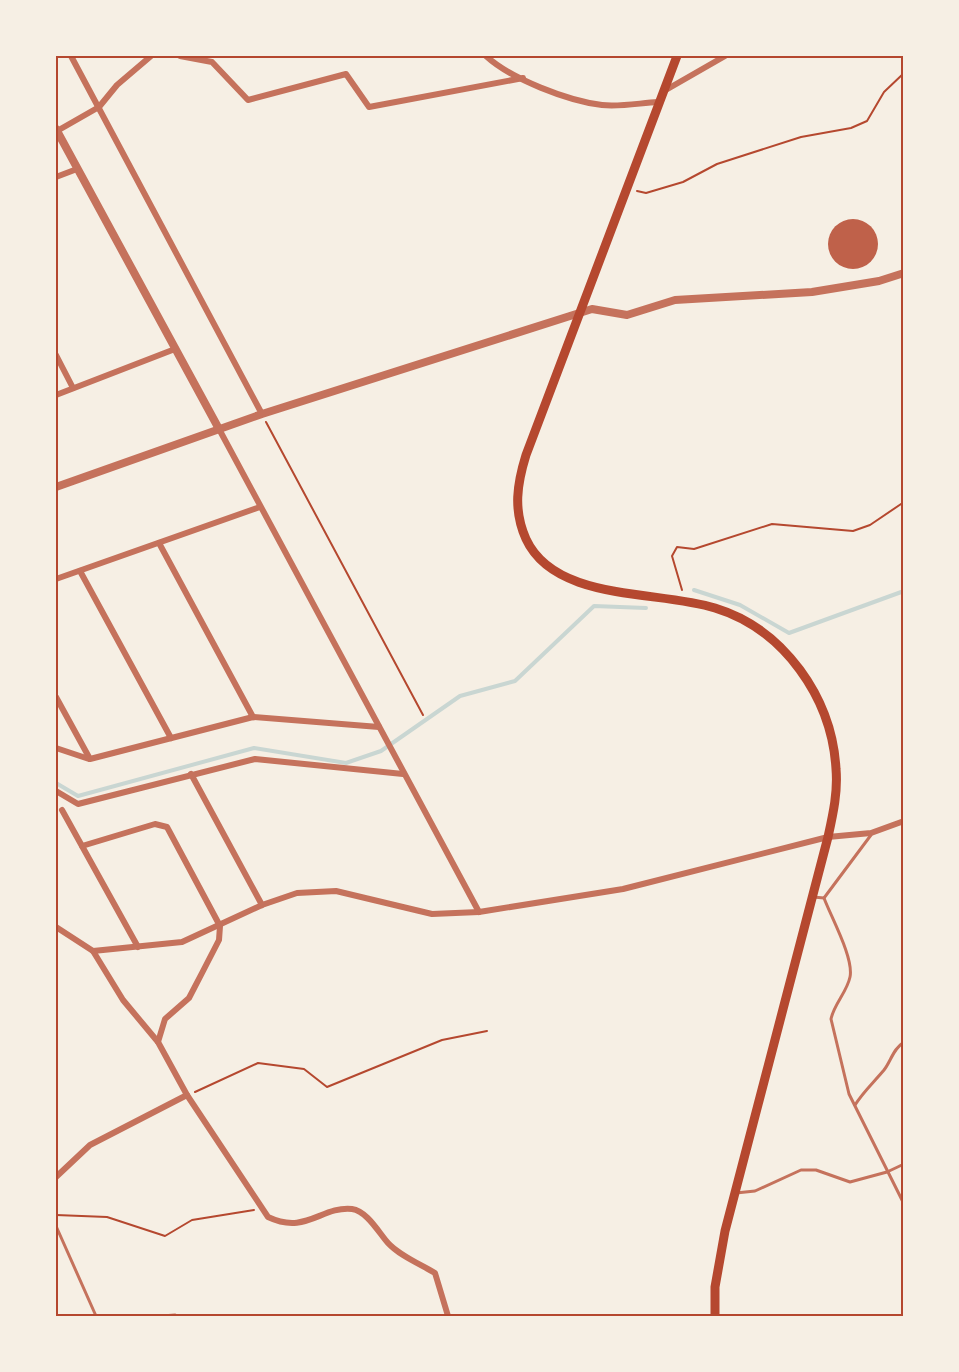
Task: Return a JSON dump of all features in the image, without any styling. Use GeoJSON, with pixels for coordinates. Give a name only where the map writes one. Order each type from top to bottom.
{"type":"FeatureCollection","features":[{"type":"Feature","properties":{"kind":"main road"},"geometry":{"type":"LineString","coordinates":[[677,56],[577,315],[517,483],[517,515],[521,529],[541,561],[565,578],[600,587],[686,602],[731,614],[758,629],[786,653],[809,682],[826,716],[834,749],[836,798],[828,837],[735,1193],[715,1287],[715,1317]]}},
{"type":"Feature","properties":{"kind":"street"},"geometry":{"type":"LineString","coordinates":[[71,56],[262,414]]}},
{"type":"Feature","properties":{"kind":"street"},"geometry":{"type":"LineString","coordinates":[[151,56],[117,85],[99,107],[56,130],[479,912]]}},
{"type":"Feature","properties":{"kind":"street"},"geometry":{"type":"LineString","coordinates":[[180,56],[212,62],[248,100],[346,74],[369,107],[522,78]]}},
{"type":"Feature","properties":{"kind":"street"},"geometry":{"type":"LineString","coordinates":[[486,56],[522,78],[588,102],[604,105],[658,102]]}},
{"type":"Feature","properties":{"kind":"street"},"geometry":{"type":"LineString","coordinates":[[663,92],[725,56]]}},
{"type":"Feature","properties":{"kind":"street"},"geometry":{"type":"LineString","coordinates":[[56,177],[77,168]]}},
{"type":"Feature","properties":{"kind":"street"},"geometry":{"type":"LineString","coordinates":[[56,487],[262,414],[592,309],[627,315],[675,300],[812,292],[879,281],[903,273]]}},
{"type":"Feature","properties":{"kind":"street"},"geometry":{"type":"LineString","coordinates":[[56,395],[176,349]]}},
{"type":"Feature","properties":{"kind":"street"},"geometry":{"type":"LineString","coordinates":[[56,355],[73,388]]}},
{"type":"Feature","properties":{"kind":"street"},"geometry":{"type":"LineString","coordinates":[[56,579],[260,507]]}},
{"type":"Feature","properties":{"kind":"street"},"geometry":{"type":"LineString","coordinates":[[159,543],[253,717]]}},
{"type":"Feature","properties":{"kind":"street"},"geometry":{"type":"LineString","coordinates":[[80,571],[171,738]]}},
{"type":"Feature","properties":{"kind":"street"},"geometry":{"type":"LineString","coordinates":[[56,697],[90,759]]}},
{"type":"Feature","properties":{"kind":"street"},"geometry":{"type":"LineString","coordinates":[[56,748],[90,759],[253,717],[379,727]]}},
{"type":"Feature","properties":{"kind":"street"},"geometry":{"type":"LineString","coordinates":[[56,791],[78,804],[255,759],[403,774]]}},
{"type":"Feature","properties":{"kind":"street"},"geometry":{"type":"LineString","coordinates":[[191,774],[262,905]]}},
{"type":"Feature","properties":{"kind":"street"},"geometry":{"type":"LineString","coordinates":[[62,810],[138,947]]}},
{"type":"Feature","properties":{"kind":"street"},"geometry":{"type":"LineString","coordinates":[[93,951],[182,942],[262,905],[297,892],[336,891],[432,914],[479,912],[623,889],[828,837],[874,831],[903,821]]}},
{"type":"Feature","properties":{"kind":"street"},"geometry":{"type":"LineString","coordinates":[[82,846],[155,824],[167,827],[220,926],[219,940],[189,998],[165,1019],[158,1042]]}},
{"type":"Feature","properties":{"kind":"street"},"geometry":{"type":"LineString","coordinates":[[56,927],[93,951],[123,1000],[158,1042],[187,1095],[268,1217],[281,1223],[297,1223],[352,1209],[363,1214],[390,1245],[435,1274],[448,1317]]}},
{"type":"Feature","properties":{"kind":"street"},"geometry":{"type":"LineString","coordinates":[[56,1177],[90,1145],[187,1095]]}},
{"type":"Feature","properties":{"kind":"lane"},"geometry":{"type":"LineString","coordinates":[[824,898],[874,831]]}},
{"type":"Feature","properties":{"kind":"lane"},"geometry":{"type":"LineString","coordinates":[[812,897],[824,898]]}},
{"type":"Feature","properties":{"kind":"lane"},"geometry":{"type":"LineString","coordinates":[[824,898],[850,963],[850,978],[833,1008],[831,1019],[849,1094],[903,1204]]}},
{"type":"Feature","properties":{"kind":"lane"},"geometry":{"type":"LineString","coordinates":[[855,1105],[865,1089],[885,1069],[898,1046],[903,1042]]}},
{"type":"Feature","properties":{"kind":"lane"},"geometry":{"type":"LineString","coordinates":[[735,1193],[755,1191],[801,1170],[816,1170],[850,1182],[886,1173],[903,1164]]}},
{"type":"Feature","properties":{"kind":"lane"},"geometry":{"type":"LineString","coordinates":[[56,1226],[96,1317]]}},
{"type":"Feature","properties":{"kind":"lane"},"geometry":{"type":"LineString","coordinates":[[162,1317],[175,1315]]}},
{"type":"Feature","properties":{"kind":"path"},"geometry":{"type":"LineString","coordinates":[[626,187],[646,193],[683,182],[717,164],[801,137],[851,128],[867,121],[884,92],[903,73]]}},
{"type":"Feature","properties":{"kind":"path"},"geometry":{"type":"LineString","coordinates":[[262,414],[423,715]]}},
{"type":"Feature","properties":{"kind":"path"},"geometry":{"type":"LineString","coordinates":[[686,602],[672,556],[677,548],[694,549],[772,524],[853,531],[870,525],[903,502]]}},
{"type":"Feature","properties":{"kind":"path"},"geometry":{"type":"LineString","coordinates":[[187,1095],[258,1063],[304,1069],[327,1087],[442,1040],[487,1031]]}},
{"type":"Feature","properties":{"kind":"path"},"geometry":{"type":"LineString","coordinates":[[56,1215],[107,1217],[165,1236],[192,1220],[263,1209]]}},
{"type":"Feature","properties":{"kind":"building"},"geometry":{"type":"Polygon","coordinates":[[[848,219],[858,219],[871,226],[878,239],[878,249],[871,262],[858,269],[848,269],[839,265],[832,258],[828,249],[828,239],[832,230],[839,223],[848,219]]]}},
{"type":"Feature","properties":{"kind":"waterway"},"geometry":{"type":"LineString","coordinates":[[694,590],[740,605],[789,633],[904,591]]}},
{"type":"Feature","properties":{"kind":"waterway"},"geometry":{"type":"LineString","coordinates":[[56,783],[78,796],[254,748],[346,763],[381,751],[460,696],[515,681],[594,606],[646,608]]}}]}
